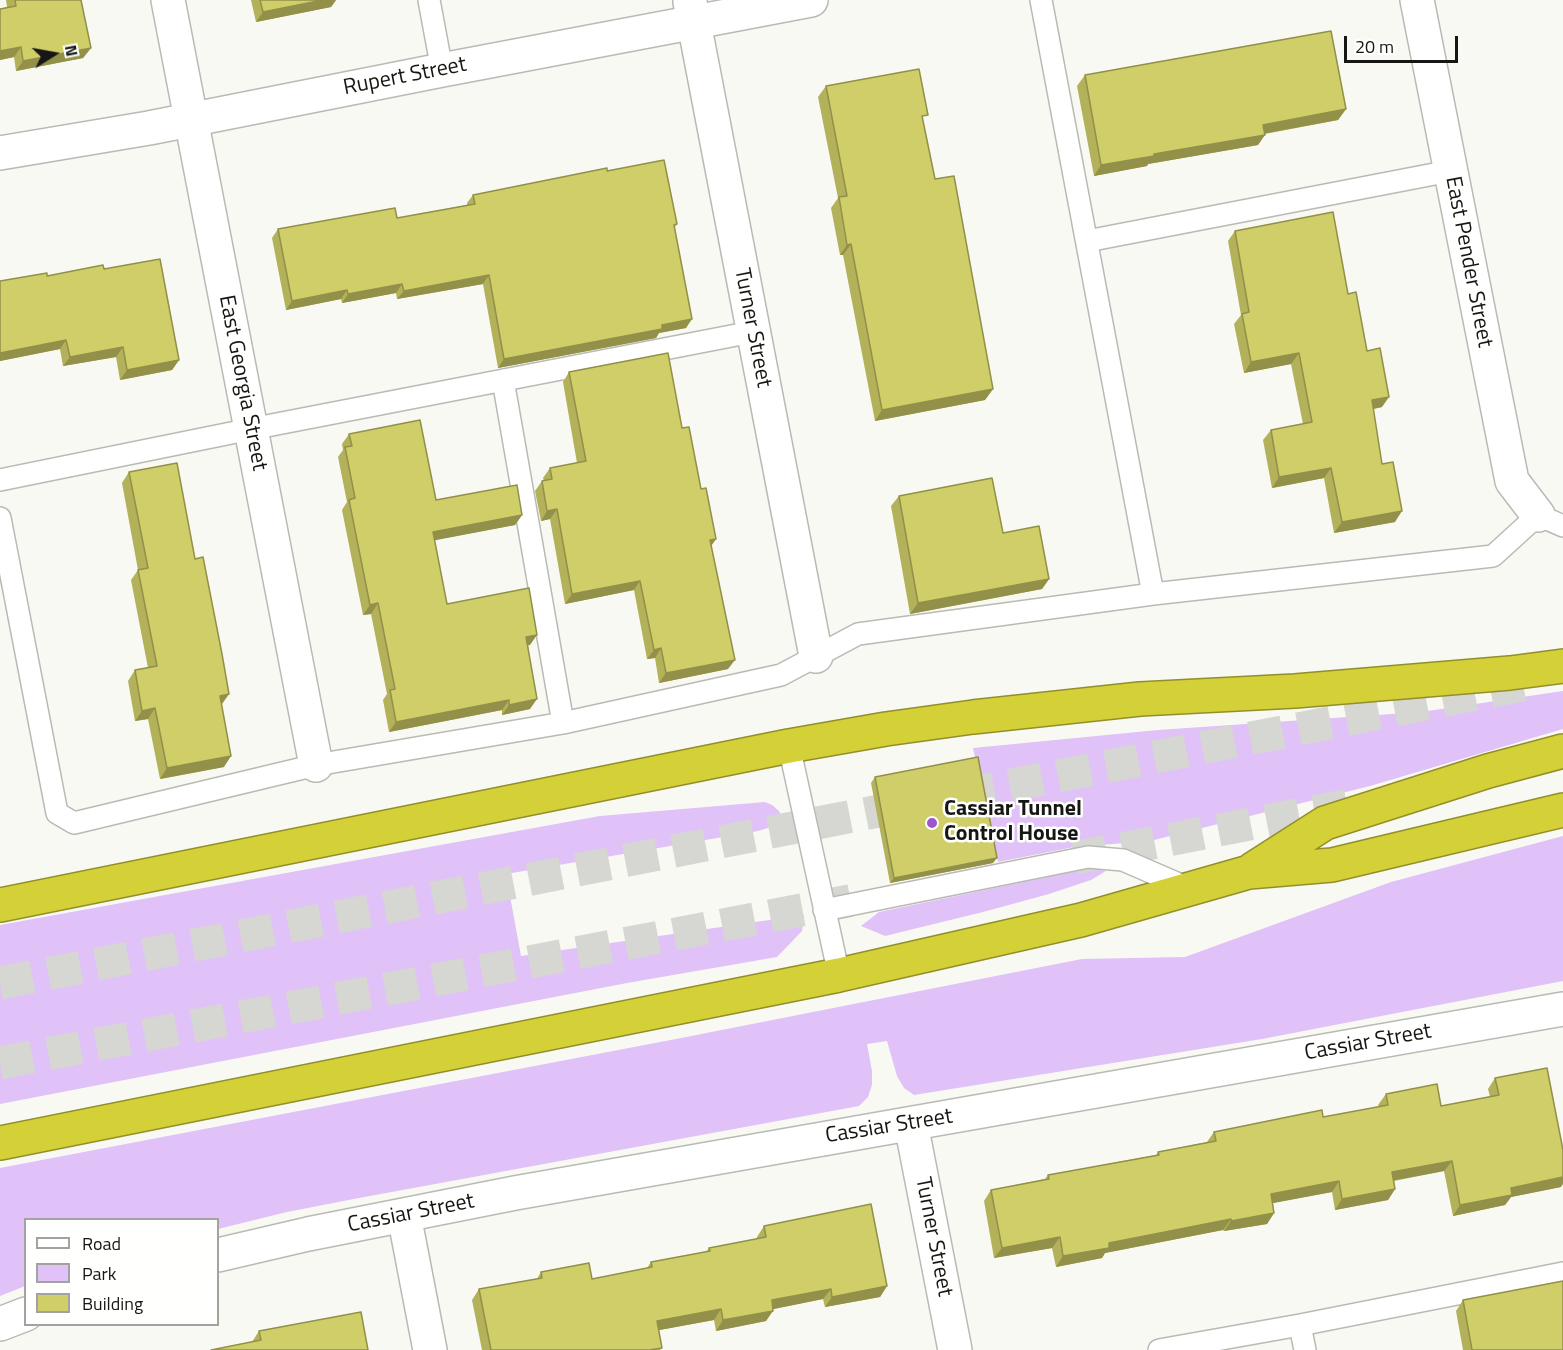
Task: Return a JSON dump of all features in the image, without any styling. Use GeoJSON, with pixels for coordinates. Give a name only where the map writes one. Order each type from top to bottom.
{"type":"FeatureCollection","features":[{"type":"Feature","properties":{"kind":"highway"},"geometry":{"type":"LineString","coordinates":[[0,905],[789,746],[886,729],[1140,699],[1295,691],[1510,673],[1563,666]]}},
{"type":"Feature","properties":{"kind":"highway"},"geometry":{"type":"LineString","coordinates":[[1249,872],[1325,823],[1488,771],[1563,751]]}},
{"type":"Feature","properties":{"kind":"highway"},"geometry":{"type":"LineString","coordinates":[[0,1143],[839,975],[1081,920],[1249,872],[1332,865],[1563,810]]}},
{"type":"Feature","properties":{"kind":"street","name":"East Georgia Street"},"geometry":{"type":"LineString","coordinates":[[168,0],[316,765]]}},
{"type":"Feature","properties":{"kind":"street","name":"Rupert Street"},"geometry":{"type":"LineString","coordinates":[[0,153],[191,120],[442,70],[692,11],[811,0]]}},
{"type":"Feature","properties":{"kind":"street","name":"East Pender Street"},"geometry":{"type":"LineString","coordinates":[[1417,0],[1512,481],[1550,521]]}},
{"type":"Feature","properties":{"kind":"street","name":"Turner Street"},"geometry":{"type":"LineString","coordinates":[[692,11],[816,656]]}},
{"type":"Feature","properties":{"kind":"street","name":"Cassiar Street"},"geometry":{"type":"LineString","coordinates":[[219,1255],[297,1236],[404,1215],[800,1142],[1563,1009]]}},
{"type":"Feature","properties":{"kind":"street","name":"Turner Street"},"geometry":{"type":"LineString","coordinates":[[911,1124],[955,1350]]}},
{"type":"Feature","properties":{"kind":"street"},"geometry":{"type":"LineString","coordinates":[[404,1215],[429,1350]]}},
{"type":"Feature","properties":{"kind":"street"},"geometry":{"type":"LineString","coordinates":[[0,1324],[24,1315]]}},
{"type":"Feature","properties":{"kind":"lane"},"geometry":{"type":"LineString","coordinates":[[429,0],[442,70]]}},
{"type":"Feature","properties":{"kind":"lane"},"geometry":{"type":"LineString","coordinates":[[1041,0],[1153,594]]}},
{"type":"Feature","properties":{"kind":"lane"},"geometry":{"type":"LineString","coordinates":[[1087,241],[1450,171]]}},
{"type":"Feature","properties":{"kind":"lane"},"geometry":{"type":"LineString","coordinates":[[0,480],[752,332]]}},
{"type":"Feature","properties":{"kind":"lane"},"geometry":{"type":"LineString","coordinates":[[503,380],[563,723]]}},
{"type":"Feature","properties":{"kind":"lane"},"geometry":{"type":"LineString","coordinates":[[0,518],[57,813],[74,823],[316,765],[563,723],[781,675],[858,634],[1153,594],[1493,556],[1550,521]]}},
{"type":"Feature","properties":{"kind":"lane"},"geometry":{"type":"LineString","coordinates":[[789,746],[839,975]]}},
{"type":"Feature","properties":{"kind":"lane"},"geometry":{"type":"LineString","coordinates":[[824,910],[1088,857],[1123,860],[1190,890]]}},
{"type":"Feature","properties":{"kind":"lane"},"geometry":{"type":"LineString","coordinates":[[1160,1350],[1563,1273]]}},
{"type":"Feature","properties":{"kind":"lane"},"geometry":{"type":"LineString","coordinates":[[1300,1325],[1305,1350]]}},
{"type":"Feature","properties":{"kind":"green space"},"geometry":{"type":"Polygon","coordinates":[[[1563,691],[1563,729],[1370,786],[1150,841],[1074,847],[998,862],[973,748],[1158,730],[1421,712],[1563,691]]]}},
{"type":"Feature","properties":{"kind":"green space"},"geometry":{"type":"Polygon","coordinates":[[[765,802],[779,811],[784,823],[758,831],[506,874],[521,956],[804,915],[802,931],[777,957],[627,983],[0,1104],[0,925],[600,816],[765,802]]]}},
{"type":"Feature","properties":{"kind":"green space"},"geometry":{"type":"Polygon","coordinates":[[[1563,836],[1563,981],[1262,1039],[914,1095],[904,1088],[897,1076],[887,1041],[867,1044],[872,1085],[868,1097],[859,1106],[359,1198],[219,1229],[219,1218],[24,1218],[24,1286],[0,1296],[0,1168],[1082,959],[1185,957],[1391,882],[1563,836]]]}},
{"type":"Feature","properties":{"kind":"green space"},"geometry":{"type":"Polygon","coordinates":[[[1091,868],[1106,871],[1091,880],[1049,894],[983,912],[885,936],[861,926],[879,912],[1091,868]]]}},
{"type":"Feature","properties":{"kind":"building"},"geometry":{"type":"Polygon","coordinates":[[[15,0],[81,0],[91,48],[23,61],[21,47],[0,51],[0,9],[16,6],[15,0]]]}},
{"type":"Feature","properties":{"kind":"building"},"geometry":{"type":"Polygon","coordinates":[[[260,0],[323,0],[263,12],[260,0]]]}},
{"type":"Feature","properties":{"kind":"building"},"geometry":{"type":"Polygon","coordinates":[[[1331,31],[1346,109],[1263,125],[1265,135],[1101,165],[1085,75],[1331,31]]]}},
{"type":"Feature","properties":{"kind":"building"},"geometry":{"type":"Polygon","coordinates":[[[919,69],[928,115],[922,116],[935,179],[954,176],[993,389],[882,410],[851,244],[847,245],[839,197],[847,196],[826,86],[919,69]]]}},
{"type":"Feature","properties":{"kind":"building"},"geometry":{"type":"Polygon","coordinates":[[[664,160],[692,319],[662,325],[662,329],[504,359],[489,275],[404,291],[402,284],[348,294],[347,290],[292,301],[278,229],[395,208],[397,218],[475,204],[473,195],[607,168],[607,171],[664,160]]]}},
{"type":"Feature","properties":{"kind":"building"},"geometry":{"type":"Polygon","coordinates":[[[1333,212],[1348,294],[1356,292],[1367,351],[1380,348],[1389,397],[1372,400],[1382,464],[1393,462],[1402,511],[1342,522],[1331,468],[1279,477],[1271,430],[1312,422],[1299,353],[1251,362],[1242,314],[1249,312],[1235,231],[1333,212]]]}},
{"type":"Feature","properties":{"kind":"building"},"geometry":{"type":"Polygon","coordinates":[[[160,259],[179,360],[127,370],[123,347],[70,357],[66,340],[0,353],[0,281],[47,273],[47,276],[103,265],[104,269],[160,259]]]}},
{"type":"Feature","properties":{"kind":"building"},"geometry":{"type":"Polygon","coordinates":[[[668,353],[682,428],[689,427],[701,489],[706,488],[716,539],[710,540],[735,660],[666,673],[661,648],[654,650],[640,581],[572,594],[557,509],[547,511],[542,481],[552,479],[550,468],[586,461],[569,372],[668,353]]]}},
{"type":"Feature","properties":{"kind":"building"},"geometry":{"type":"Polygon","coordinates":[[[420,420],[436,500],[517,485],[522,515],[433,532],[447,604],[529,588],[537,635],[526,637],[537,699],[509,705],[509,700],[396,722],[390,690],[395,689],[378,603],[370,605],[349,500],[355,498],[345,447],[352,446],[349,434],[420,420]]]}},
{"type":"Feature","properties":{"kind":"building"},"geometry":{"type":"Polygon","coordinates":[[[177,463],[195,559],[203,557],[222,654],[229,694],[220,696],[231,756],[167,768],[155,708],[142,711],[135,670],[157,666],[138,570],[148,568],[129,472],[177,463]]]}},
{"type":"Feature","properties":{"kind":"building"},"geometry":{"type":"Polygon","coordinates":[[[992,478],[1003,533],[1039,526],[1049,579],[918,603],[899,496],[992,478]]]}},
{"type":"Feature","properties":{"kind":"building","name":"Cassiar Tunnel Control House"},"geometry":{"type":"Polygon","coordinates":[[[978,757],[997,858],[894,878],[875,777],[978,757]]]}},
{"type":"Feature","properties":{"kind":"building"},"geometry":{"type":"Polygon","coordinates":[[[1547,1068],[1563,1150],[1563,1177],[1511,1188],[1512,1195],[1460,1205],[1452,1161],[1392,1172],[1395,1189],[1342,1199],[1339,1181],[1271,1194],[1274,1213],[1109,1243],[1109,1248],[1063,1256],[1060,1237],[1002,1248],[991,1190],[1049,1179],[1048,1175],[1159,1155],[1158,1152],[1216,1141],[1214,1132],[1322,1110],[1323,1117],[1388,1105],[1386,1094],[1437,1084],[1441,1106],[1499,1095],[1495,1078],[1547,1068]]]}},
{"type":"Feature","properties":{"kind":"building"},"geometry":{"type":"Polygon","coordinates":[[[871,1204],[887,1286],[832,1297],[831,1289],[772,1300],[773,1311],[723,1320],[721,1309],[657,1321],[662,1348],[649,1350],[491,1350],[479,1289],[542,1278],[541,1272],[589,1263],[592,1279],[652,1267],[651,1262],[766,1237],[764,1226],[871,1204]]]}},
{"type":"Feature","properties":{"kind":"building"},"geometry":{"type":"Polygon","coordinates":[[[1563,1281],[1563,1350],[1472,1350],[1463,1300],[1563,1281]]]}},
{"type":"Feature","properties":{"kind":"building"},"geometry":{"type":"Polygon","coordinates":[[[361,1312],[368,1350],[211,1350],[261,1340],[259,1331],[361,1312]]]}},
{"type":"Feature","properties":{"kind":"tunnel"},"geometry":{"type":"LineString","coordinates":[[0,983],[1538,682]]}},
{"type":"Feature","properties":{"kind":"tunnel"},"geometry":{"type":"LineString","coordinates":[[1074,858],[1354,804]]}},
{"type":"Feature","properties":{"kind":"tunnel"},"geometry":{"type":"LineString","coordinates":[[0,1063],[859,899]]}},
{"type":"Feature","properties":{"kind":"place","name":"Cassiar Tunnel Control House"},"geometry":{"type":"Point","coordinates":[932,823]}}]}
